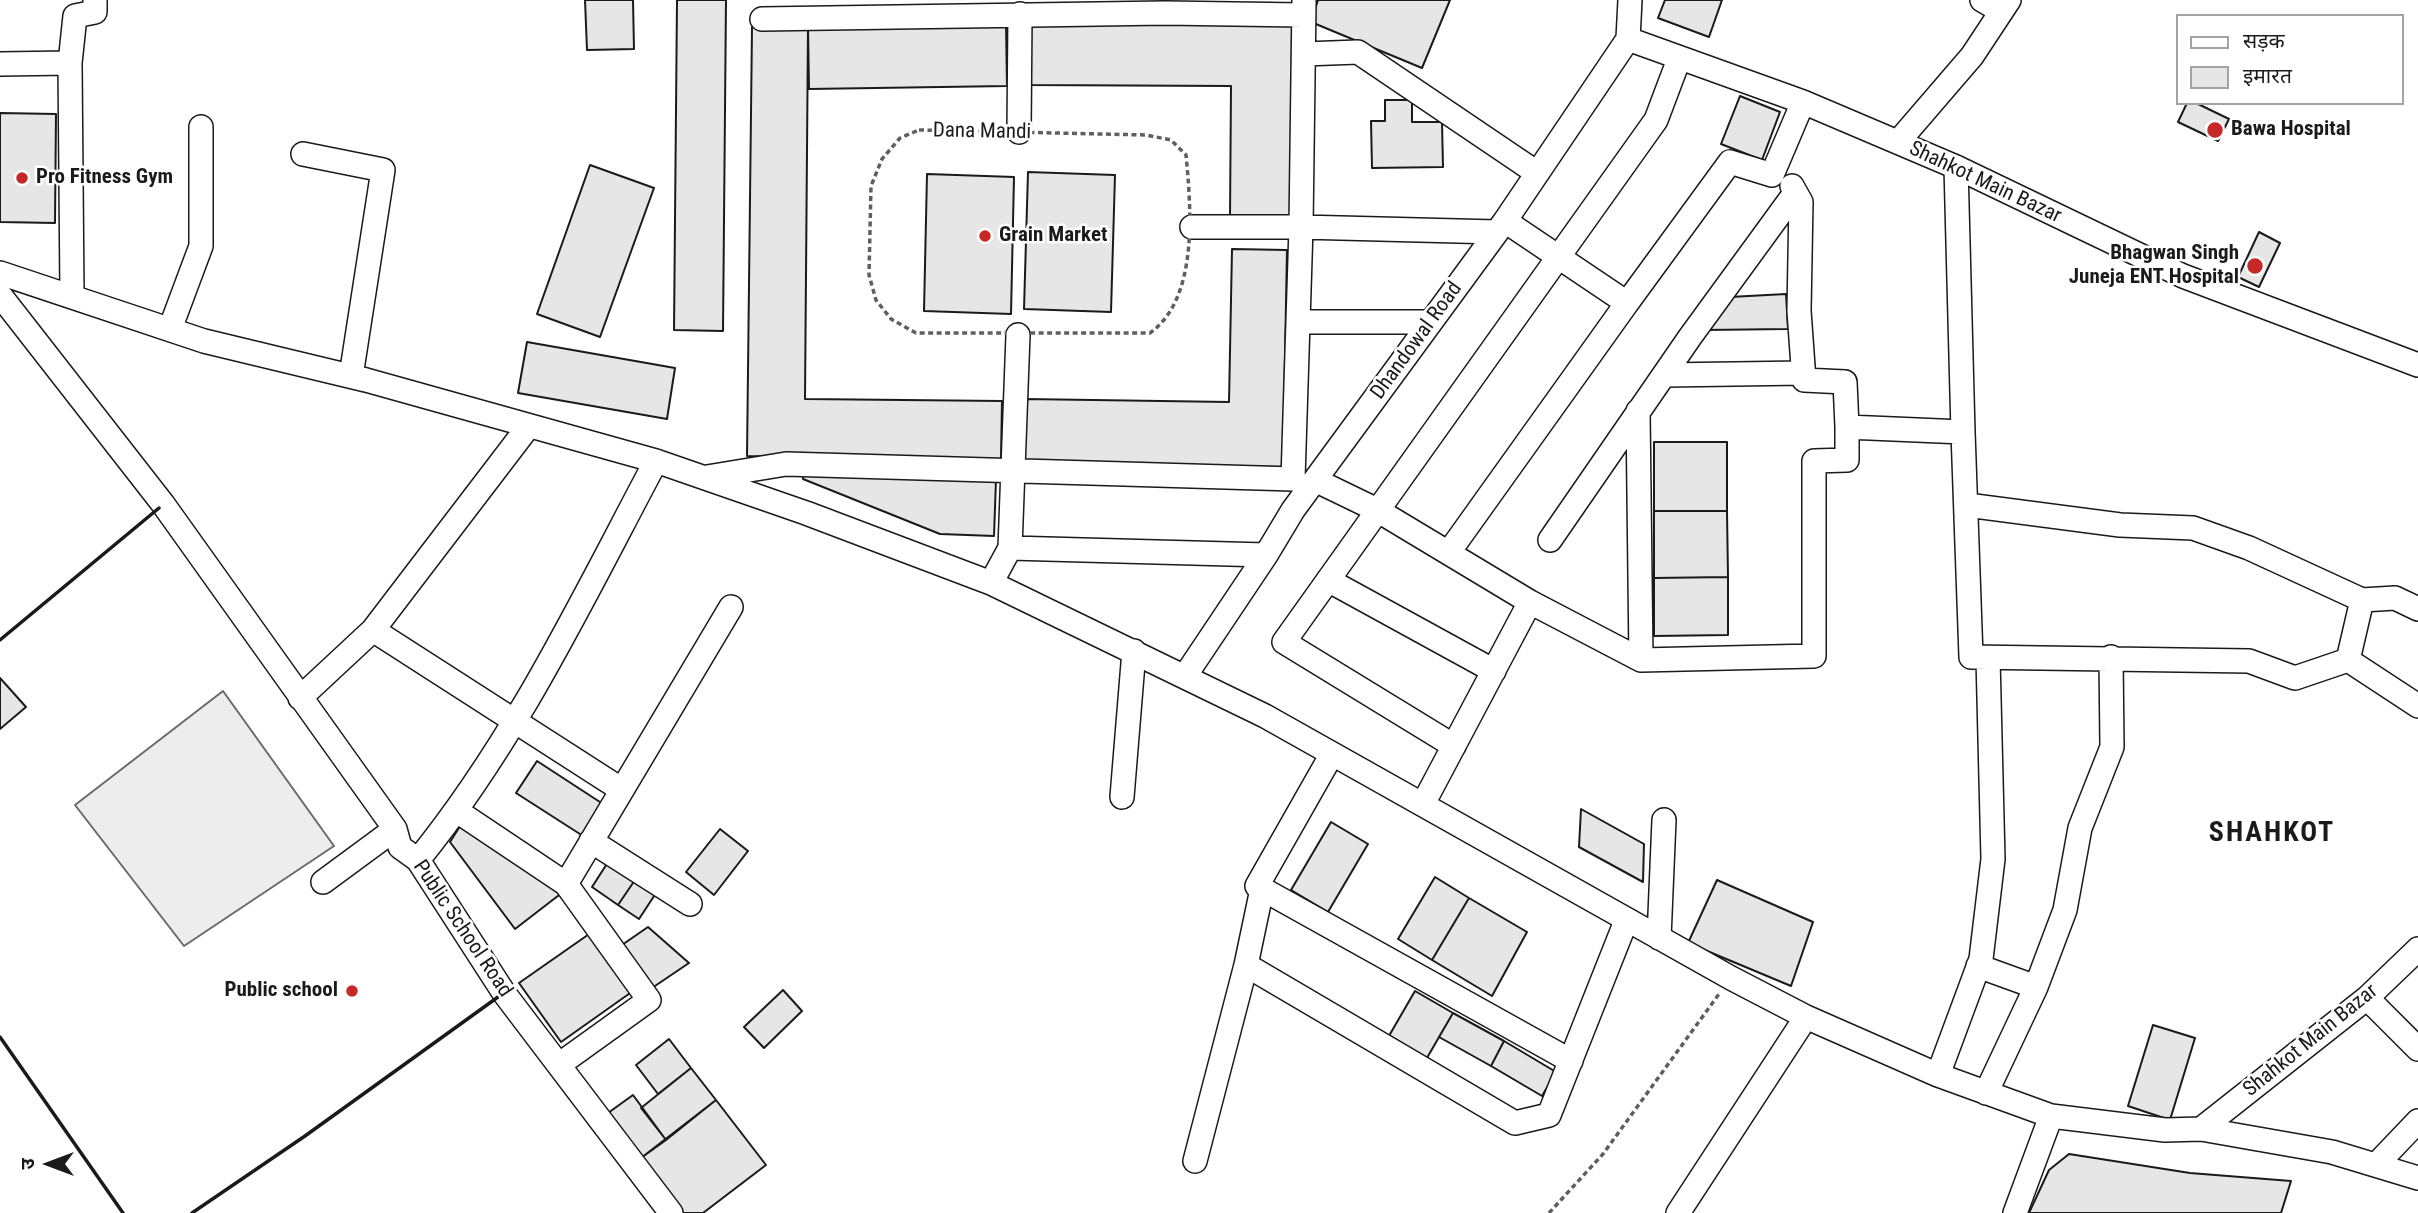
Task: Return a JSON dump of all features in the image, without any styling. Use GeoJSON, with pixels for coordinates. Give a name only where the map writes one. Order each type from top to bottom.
{"type":"FeatureCollection","features":[{"type":"Feature","properties":{"kind":"street"},"geometry":{"type":"LineString","coordinates":[[72,295],[70,64],[75,16],[95,12],[94,0]]}},
{"type":"Feature","properties":{"kind":"street"},"geometry":{"type":"LineString","coordinates":[[1628,39],[1630,0]]}},
{"type":"Feature","properties":{"kind":"street","name":"Dhandowal Road"},"geometry":{"type":"LineString","coordinates":[[1304,479],[1430,322],[1501,226],[1628,39],[1642,0]]}},
{"type":"Feature","properties":{"kind":"street"},"geometry":{"type":"LineString","coordinates":[[762,19],[1020,14],[1304,4],[1298,322],[1304,479],[1293,510],[1266,555],[1185,676]]}},
{"type":"Feature","properties":{"kind":"street"},"geometry":{"type":"LineString","coordinates":[[1898,142],[1972,56],[1997,4]]}},
{"type":"Feature","properties":{"kind":"street"},"geometry":{"type":"LineString","coordinates":[[1019,132],[1020,14]]}},
{"type":"Feature","properties":{"kind":"street","name":"Shahkot Main Bazar"},"geometry":{"type":"LineString","coordinates":[[1628,39],[1803,102],[1956,167],[2183,276],[2418,365]]}},
{"type":"Feature","properties":{"kind":"street"},"geometry":{"type":"LineString","coordinates":[[1304,54],[1358,52],[1537,173]]}},
{"type":"Feature","properties":{"kind":"street"},"geometry":{"type":"LineString","coordinates":[[1454,746],[1284,642],[1656,120],[1679,59]]}},
{"type":"Feature","properties":{"kind":"street"},"geometry":{"type":"LineString","coordinates":[[0,64],[70,64]]}},
{"type":"Feature","properties":{"kind":"street"},"geometry":{"type":"LineString","coordinates":[[1772,174],[1803,102]]}},
{"type":"Feature","properties":{"kind":"street"},"geometry":{"type":"LineString","coordinates":[[170,329],[201,246],[201,127]]}},
{"type":"Feature","properties":{"kind":"street"},"geometry":{"type":"LineString","coordinates":[[303,155],[383,170],[351,376]]}},
{"type":"Feature","properties":{"kind":"street"},"geometry":{"type":"LineString","coordinates":[[701,478],[786,464],[1304,479],[1377,510],[1530,601],[1642,660],[1814,656],[1814,461],[1847,460],[1845,382],[1804,380],[1799,311],[1801,202],[1789,180],[1730,162],[1449,552]]}},
{"type":"Feature","properties":{"kind":"street"},"geometry":{"type":"LineString","coordinates":[[1956,167],[1971,657],[2249,661],[2295,678],[2348,660]]}},
{"type":"Feature","properties":{"kind":"street"},"geometry":{"type":"LineString","coordinates":[[1550,540],[1638,411],[1796,192]]}},
{"type":"Feature","properties":{"kind":"street"},"geometry":{"type":"LineString","coordinates":[[1192,227],[1501,226],[1558,257],[1627,303]]}},
{"type":"Feature","properties":{"kind":"street"},"geometry":{"type":"LineString","coordinates":[[0,272],[204,341],[351,376],[656,461],[806,513],[991,583],[1185,676],[1332,754],[1626,921],[1806,1017],[1986,1093],[2051,1116],[2165,1130],[2201,1129],[2332,1152],[2418,1178]]}},
{"type":"Feature","properties":{"kind":"street","name":"Public School Road"},"geometry":{"type":"LineString","coordinates":[[0,295],[163,504],[395,829],[400,847],[418,860],[504,993],[671,1213]]}},
{"type":"Feature","properties":{"kind":"street"},"geometry":{"type":"LineString","coordinates":[[1298,322],[1430,322]]}},
{"type":"Feature","properties":{"kind":"street"},"geometry":{"type":"LineString","coordinates":[[991,583],[1010,548],[1018,335]]}},
{"type":"Feature","properties":{"kind":"street"},"geometry":{"type":"LineString","coordinates":[[1665,375],[1804,373]]}},
{"type":"Feature","properties":{"kind":"street"},"geometry":{"type":"LineString","coordinates":[[1638,411],[1642,660]]}},
{"type":"Feature","properties":{"kind":"street"},"geometry":{"type":"LineString","coordinates":[[300,698],[373,630],[528,427]]}},
{"type":"Feature","properties":{"kind":"street"},"geometry":{"type":"LineString","coordinates":[[1847,427],[1963,432]]}},
{"type":"Feature","properties":{"kind":"street"},"geometry":{"type":"LineString","coordinates":[[418,860],[457,811],[517,722],[656,461]]}},
{"type":"Feature","properties":{"kind":"street"},"geometry":{"type":"LineString","coordinates":[[1967,505],[2120,524],[2193,528],[2249,548],[2362,600],[2395,598],[2418,609]]}},
{"type":"Feature","properties":{"kind":"street"},"geometry":{"type":"LineString","coordinates":[[1010,548],[1266,555]]}},
{"type":"Feature","properties":{"kind":"street"},"geometry":{"type":"LineString","coordinates":[[1328,580],[1493,671]]}},
{"type":"Feature","properties":{"kind":"street"},"geometry":{"type":"LineString","coordinates":[[2348,660],[2362,600]]}},
{"type":"Feature","properties":{"kind":"street"},"geometry":{"type":"LineString","coordinates":[[1423,804],[1530,601]]}},
{"type":"Feature","properties":{"kind":"street"},"geometry":{"type":"LineString","coordinates":[[566,884],[731,607]]}},
{"type":"Feature","properties":{"kind":"street"},"geometry":{"type":"LineString","coordinates":[[373,630],[622,790]]}},
{"type":"Feature","properties":{"kind":"street"},"geometry":{"type":"LineString","coordinates":[[1122,797],[1134,651]]}},
{"type":"Feature","properties":{"kind":"street"},"geometry":{"type":"LineString","coordinates":[[1986,1093],[2036,987],[2065,910],[2080,828],[2112,747],[2111,657]]}},
{"type":"Feature","properties":{"kind":"street"},"geometry":{"type":"LineString","coordinates":[[1938,1075],[1978,966],[1993,859],[1988,658]]}},
{"type":"Feature","properties":{"kind":"street"},"geometry":{"type":"LineString","coordinates":[[2348,660],[2418,706]]}},
{"type":"Feature","properties":{"kind":"street"},"geometry":{"type":"LineString","coordinates":[[1332,754],[1257,886],[1570,1061]]}},
{"type":"Feature","properties":{"kind":"street"},"geometry":{"type":"LineString","coordinates":[[457,811],[566,884],[649,1000],[560,1064]]}},
{"type":"Feature","properties":{"kind":"street"},"geometry":{"type":"LineString","coordinates":[[1659,938],[1664,820]]}},
{"type":"Feature","properties":{"kind":"street"},"geometry":{"type":"LineString","coordinates":[[323,882],[395,829]]}},
{"type":"Feature","properties":{"kind":"street"},"geometry":{"type":"LineString","coordinates":[[591,841],[690,904]]}},
{"type":"Feature","properties":{"kind":"street"},"geometry":{"type":"LineString","coordinates":[[1195,1161],[1246,965],[1262,889]]}},
{"type":"Feature","properties":{"kind":"street"},"geometry":{"type":"LineString","coordinates":[[1246,965],[1515,1123],[1549,1115],[1626,921]]}},
{"type":"Feature","properties":{"kind":"street","name":"Shahkot Main Bazar"},"geometry":{"type":"LineString","coordinates":[[2201,1129],[2367,998],[2418,949]]}},
{"type":"Feature","properties":{"kind":"street"},"geometry":{"type":"LineString","coordinates":[[1978,966],[2036,987]]}},
{"type":"Feature","properties":{"kind":"street"},"geometry":{"type":"LineString","coordinates":[[2367,998],[2418,1049]]}},
{"type":"Feature","properties":{"kind":"street"},"geometry":{"type":"LineString","coordinates":[[1678,1213],[1806,1017]]}},
{"type":"Feature","properties":{"kind":"street"},"geometry":{"type":"LineString","coordinates":[[2014,1213],[2051,1116]]}},
{"type":"Feature","properties":{"kind":"street"},"geometry":{"type":"LineString","coordinates":[[2377,1164],[2418,1121]]}},
{"type":"Feature","properties":{"kind":"path","name":"Dana Mandi"},"geometry":{"type":"LineString","coordinates":[[919,130],[1146,135],[1171,140],[1186,155],[1192,227],[1180,290],[1166,322],[1150,333],[916,333],[891,319],[876,300],[869,275],[871,186],[882,159],[900,138],[919,130]]}},
{"type":"Feature","properties":{"kind":"path"},"geometry":{"type":"LineString","coordinates":[[1549,1213],[1603,1154],[1731,978]]}},
{"type":"Feature","properties":{"kind":"shaded area"},"geometry":{"type":"Polygon","coordinates":[[[223,691],[334,846],[184,946],[75,805],[223,691]]]}},
{"type":"Feature","properties":{"kind":"building"},"geometry":{"type":"Polygon","coordinates":[[[585,0],[633,0],[634,49],[587,50],[585,0]]]}},
{"type":"Feature","properties":{"kind":"building"},"geometry":{"type":"Polygon","coordinates":[[[677,0],[726,0],[723,331],[674,330],[677,0]]]}},
{"type":"Feature","properties":{"kind":"building"},"geometry":{"type":"Polygon","coordinates":[[[1318,0],[1450,0],[1422,68],[1311,22],[1318,0]]]}},
{"type":"Feature","properties":{"kind":"building"},"geometry":{"type":"Polygon","coordinates":[[[1665,0],[1722,0],[1709,37],[1658,18],[1665,0]]]}},
{"type":"Feature","properties":{"kind":"building"},"geometry":{"type":"Polygon","coordinates":[[[1026,20],[1292,22],[1291,218],[1230,217],[1231,86],[1026,85],[1026,20]]]}},
{"type":"Feature","properties":{"kind":"building"},"geometry":{"type":"Polygon","coordinates":[[[1006,23],[1007,86],[809,89],[808,27],[1006,23]]]}},
{"type":"Feature","properties":{"kind":"building"},"geometry":{"type":"Polygon","coordinates":[[[752,27],[808,27],[805,399],[1002,401],[1001,459],[747,456],[752,27]]]}},
{"type":"Feature","properties":{"kind":"building"},"geometry":{"type":"Polygon","coordinates":[[[1740,96],[1780,112],[1762,160],[1721,144],[1740,96]]]}},
{"type":"Feature","properties":{"kind":"building"},"geometry":{"type":"Polygon","coordinates":[[[1385,100],[1412,100],[1412,122],[1442,122],[1443,167],[1372,168],[1371,121],[1385,121],[1385,100]]]}},
{"type":"Feature","properties":{"kind":"building"},"geometry":{"type":"Polygon","coordinates":[[[2186,105],[2200,105],[2229,119],[2218,141],[2178,122],[2186,105]]]}},
{"type":"Feature","properties":{"kind":"building"},"geometry":{"type":"Polygon","coordinates":[[[0,113],[56,114],[55,223],[0,222],[0,113]]]}},
{"type":"Feature","properties":{"kind":"building"},"geometry":{"type":"Polygon","coordinates":[[[590,165],[654,188],[600,337],[537,314],[590,165]]]}},
{"type":"Feature","properties":{"kind":"building"},"geometry":{"type":"Polygon","coordinates":[[[1028,172],[1115,175],[1111,312],[1024,309],[1028,172]]]}},
{"type":"Feature","properties":{"kind":"building"},"geometry":{"type":"Polygon","coordinates":[[[927,174],[1014,177],[1011,314],[924,311],[927,174]]]}},
{"type":"Feature","properties":{"kind":"building"},"geometry":{"type":"Polygon","coordinates":[[[2259,232],[2280,243],[2259,287],[2238,277],[2259,232]]]}},
{"type":"Feature","properties":{"kind":"building"},"geometry":{"type":"Polygon","coordinates":[[[1232,249],[1287,250],[1283,467],[1024,462],[1025,399],[1229,402],[1232,249]]]}},
{"type":"Feature","properties":{"kind":"building"},"geometry":{"type":"Polygon","coordinates":[[[1786,294],[1788,329],[1704,330],[1730,297],[1786,294]]]}},
{"type":"Feature","properties":{"kind":"building"},"geometry":{"type":"Polygon","coordinates":[[[527,342],[675,368],[667,419],[518,393],[527,342]]]}},
{"type":"Feature","properties":{"kind":"building"},"geometry":{"type":"Polygon","coordinates":[[[1654,442],[1727,442],[1727,511],[1654,511],[1654,442]]]}},
{"type":"Feature","properties":{"kind":"building"},"geometry":{"type":"Polygon","coordinates":[[[803,470],[996,479],[994,536],[940,534],[803,479],[803,470]]]}},
{"type":"Feature","properties":{"kind":"building"},"geometry":{"type":"Polygon","coordinates":[[[1654,511],[1727,511],[1728,577],[1654,578],[1654,511]]]}},
{"type":"Feature","properties":{"kind":"building"},"geometry":{"type":"Polygon","coordinates":[[[1728,577],[1728,635],[1654,636],[1654,578],[1728,577]]]}},
{"type":"Feature","properties":{"kind":"building"},"geometry":{"type":"Polygon","coordinates":[[[0,678],[26,707],[0,729],[0,678]]]}},
{"type":"Feature","properties":{"kind":"building"},"geometry":{"type":"Polygon","coordinates":[[[537,761],[603,804],[583,836],[516,793],[537,761]]]}},
{"type":"Feature","properties":{"kind":"building"},"geometry":{"type":"Polygon","coordinates":[[[1581,809],[1644,844],[1643,882],[1579,847],[1581,809]]]}},
{"type":"Feature","properties":{"kind":"building"},"geometry":{"type":"Polygon","coordinates":[[[1331,822],[1368,844],[1328,912],[1291,890],[1331,822]]]}},
{"type":"Feature","properties":{"kind":"building"},"geometry":{"type":"Polygon","coordinates":[[[462,823],[563,892],[515,929],[450,842],[462,823]]]}},
{"type":"Feature","properties":{"kind":"building"},"geometry":{"type":"Polygon","coordinates":[[[720,829],[748,851],[714,895],[686,872],[720,829]]]}},
{"type":"Feature","properties":{"kind":"building"},"geometry":{"type":"Polygon","coordinates":[[[610,859],[637,877],[618,905],[592,887],[610,859]]]}},
{"type":"Feature","properties":{"kind":"building"},"geometry":{"type":"Polygon","coordinates":[[[637,877],[658,890],[639,919],[618,905],[637,877]]]}},
{"type":"Feature","properties":{"kind":"building"},"geometry":{"type":"Polygon","coordinates":[[[1435,877],[1469,898],[1432,960],[1398,939],[1435,877]]]}},
{"type":"Feature","properties":{"kind":"building"},"geometry":{"type":"Polygon","coordinates":[[[1717,880],[1813,922],[1791,986],[1688,943],[1717,880]]]}},
{"type":"Feature","properties":{"kind":"building"},"geometry":{"type":"Polygon","coordinates":[[[1469,898],[1527,932],[1492,996],[1432,960],[1469,898]]]}},
{"type":"Feature","properties":{"kind":"building"},"geometry":{"type":"Polygon","coordinates":[[[648,927],[689,963],[649,990],[619,947],[648,927]]]}},
{"type":"Feature","properties":{"kind":"building"},"geometry":{"type":"Polygon","coordinates":[[[592,932],[633,991],[561,1042],[519,983],[592,932]]]}},
{"type":"Feature","properties":{"kind":"building"},"geometry":{"type":"Polygon","coordinates":[[[783,990],[802,1011],[764,1048],[744,1027],[783,990]]]}},
{"type":"Feature","properties":{"kind":"building"},"geometry":{"type":"Polygon","coordinates":[[[1415,991],[1453,1013],[1424,1063],[1386,1041],[1415,991]]]}},
{"type":"Feature","properties":{"kind":"building"},"geometry":{"type":"Polygon","coordinates":[[[1453,1013],[1504,1041],[1491,1066],[1439,1037],[1453,1013]]]}},
{"type":"Feature","properties":{"kind":"building"},"geometry":{"type":"Polygon","coordinates":[[[2153,1025],[2195,1038],[2170,1120],[2128,1106],[2153,1025]]]}},
{"type":"Feature","properties":{"kind":"building"},"geometry":{"type":"Polygon","coordinates":[[[669,1039],[691,1068],[658,1094],[636,1065],[669,1039]]]}},
{"type":"Feature","properties":{"kind":"building"},"geometry":{"type":"Polygon","coordinates":[[[1504,1041],[1556,1072],[1542,1096],[1491,1066],[1504,1041]]]}},
{"type":"Feature","properties":{"kind":"building"},"geometry":{"type":"Polygon","coordinates":[[[691,1068],[716,1100],[666,1140],[641,1108],[691,1068]]]}},
{"type":"Feature","properties":{"kind":"building"},"geometry":{"type":"Polygon","coordinates":[[[633,1095],[666,1140],[641,1158],[608,1113],[633,1095]]]}},
{"type":"Feature","properties":{"kind":"building"},"geometry":{"type":"Polygon","coordinates":[[[716,1100],[766,1165],[703,1213],[683,1213],[641,1158],[716,1100]]]}},
{"type":"Feature","properties":{"kind":"building"},"geometry":{"type":"Polygon","coordinates":[[[2069,1154],[2190,1173],[2291,1181],[2281,1213],[2029,1213],[2049,1170],[2069,1154]]]}},
{"type":"Feature","properties":{"kind":"wall"},"geometry":{"type":"LineString","coordinates":[[0,640],[159,508]]}},
{"type":"Feature","properties":{"kind":"wall"},"geometry":{"type":"LineString","coordinates":[[192,1213],[305,1136],[498,997]]}},
{"type":"Feature","properties":{"kind":"wall"},"geometry":{"type":"LineString","coordinates":[[0,1037],[123,1213]]}},
{"type":"Feature","properties":{"kind":"place","name":"Bawa Hospital"},"geometry":{"type":"Point","coordinates":[2215,130]}},
{"type":"Feature","properties":{"kind":"place","name":"Pro Fitness Gym"},"geometry":{"type":"Point","coordinates":[22,178]}},
{"type":"Feature","properties":{"kind":"place","name":"Grain Market"},"geometry":{"type":"Point","coordinates":[985,236]}},
{"type":"Feature","properties":{"kind":"place","name":"Bhagwan Singh Juneja ENT Hospital"},"geometry":{"type":"Point","coordinates":[2255,266]}},
{"type":"Feature","properties":{"kind":"place","name":"Public school"},"geometry":{"type":"Point","coordinates":[352,991]}},
{"type":"Feature","properties":{"kind":"district","name":"SHAHKOT"},"geometry":{"type":"Point","coordinates":[2272,834]}}]}
